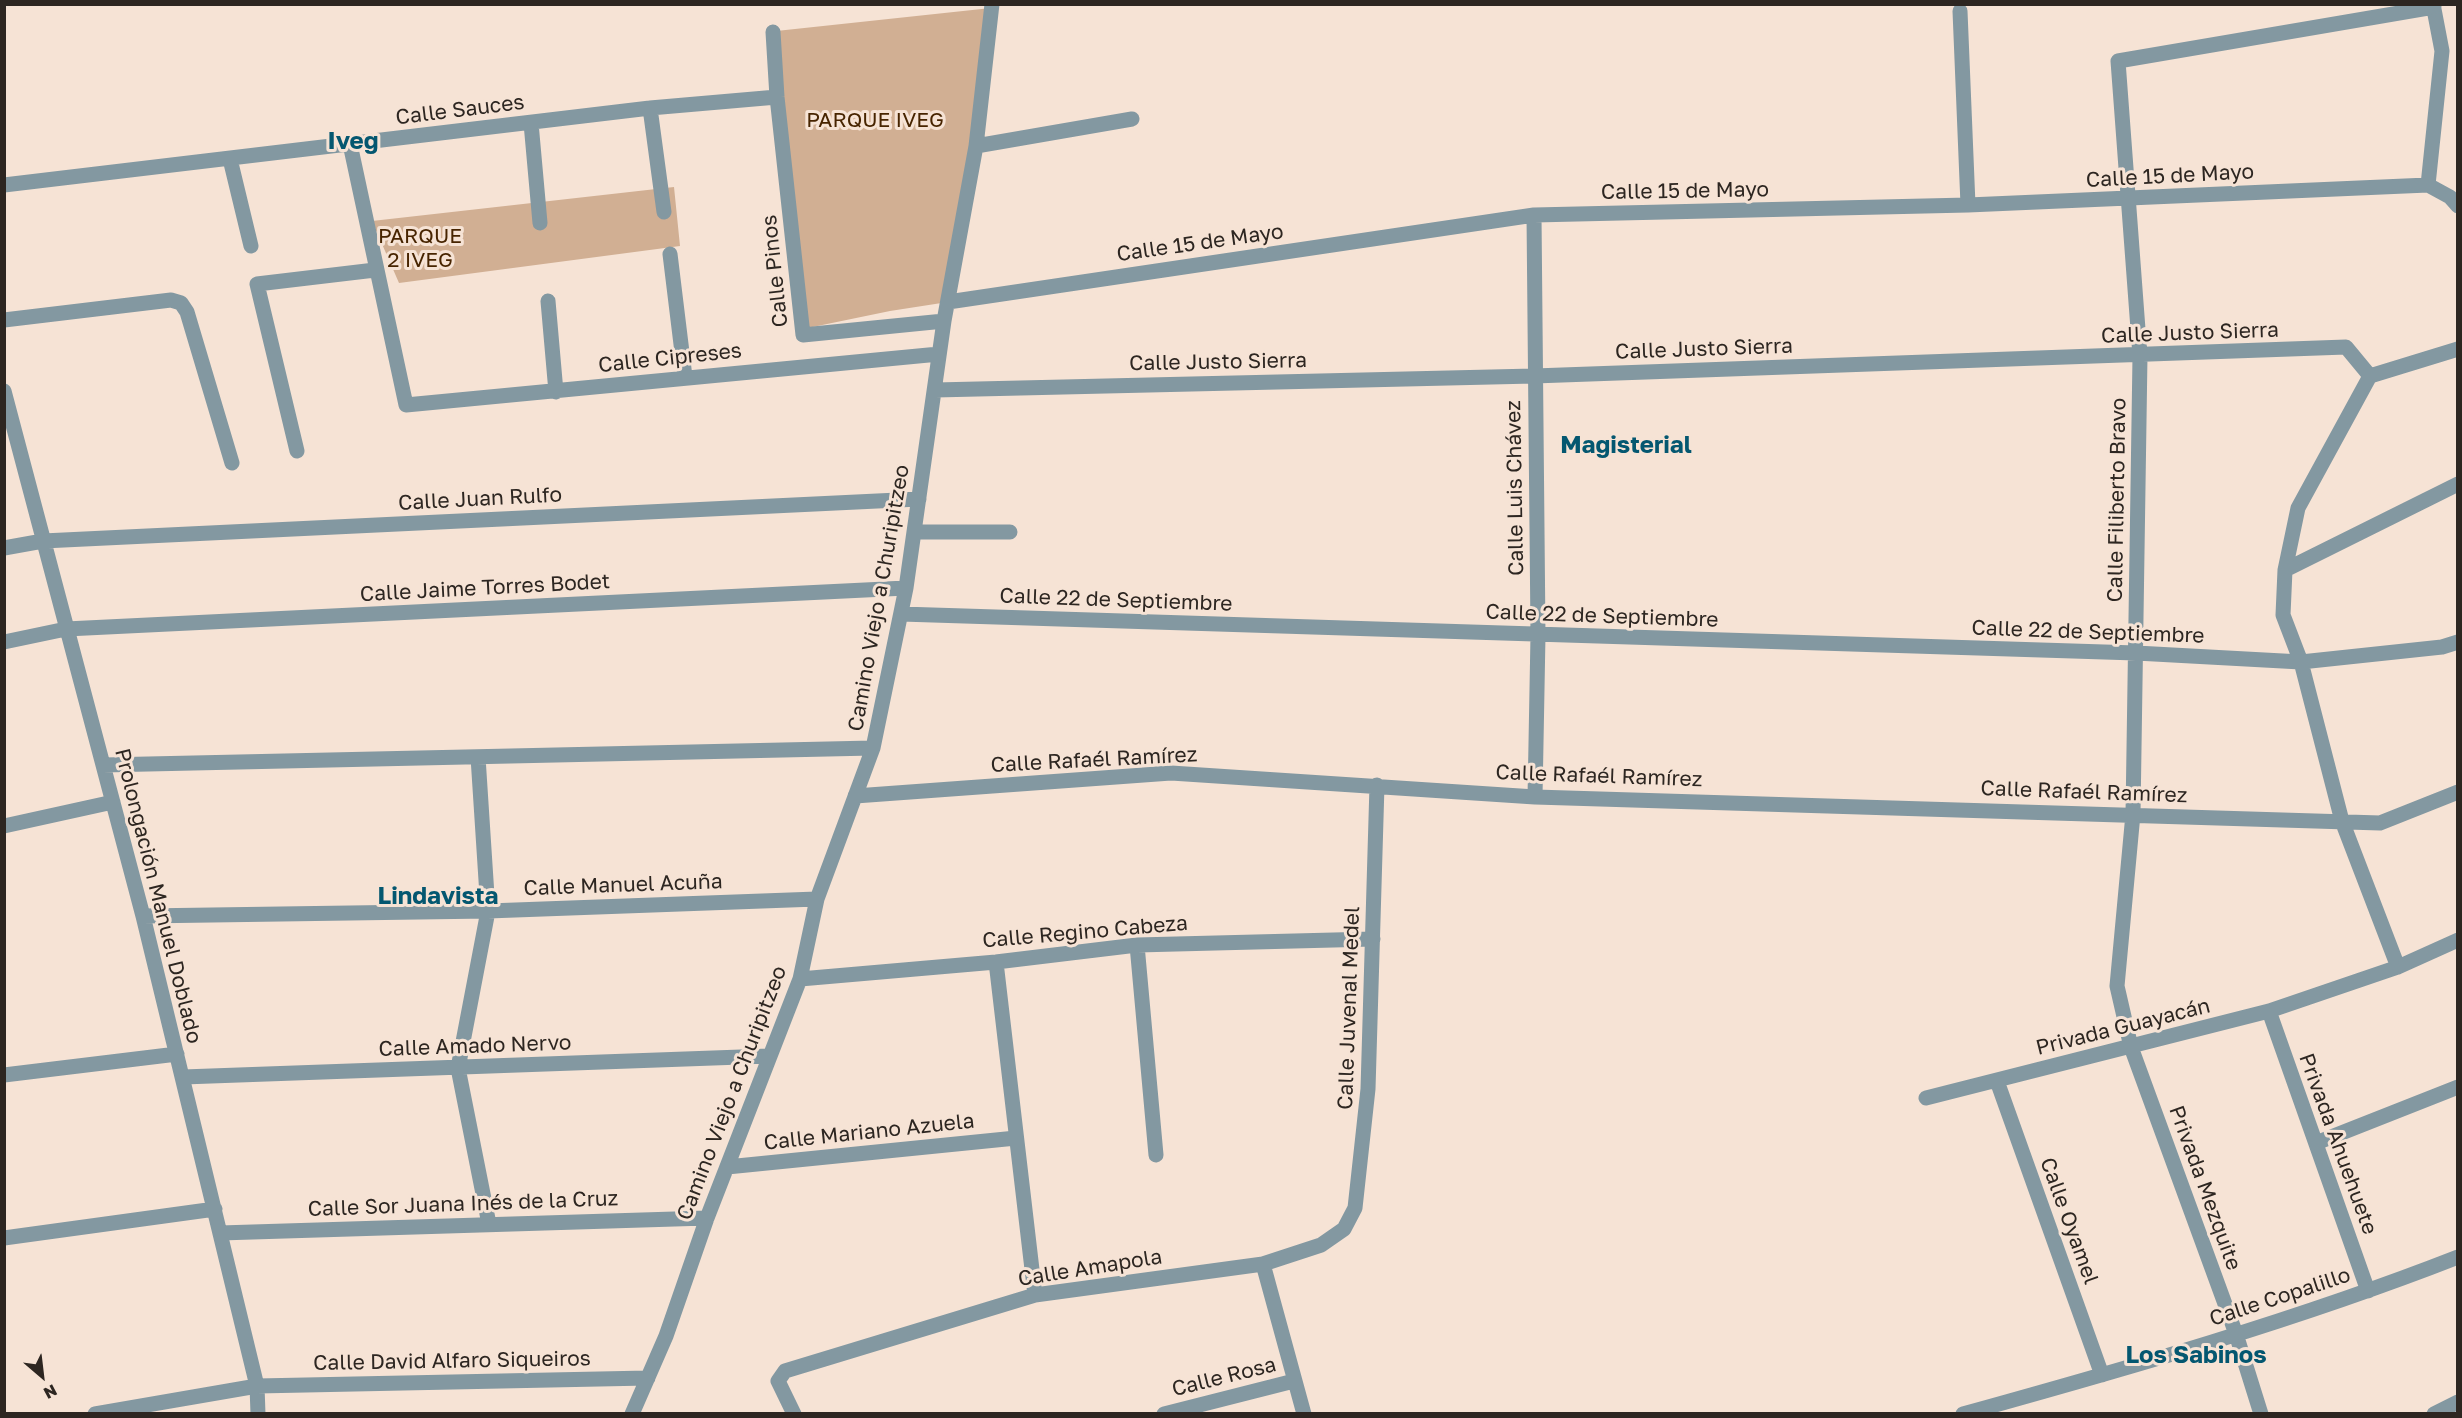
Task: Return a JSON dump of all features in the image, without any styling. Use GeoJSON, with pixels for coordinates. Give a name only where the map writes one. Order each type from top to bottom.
{"type":"FeatureCollection","features":[{"type":"Feature","properties":{"kind":"street","name":"Camino Viejo a Churipitzeo"},"geometry":{"type":"LineString","coordinates":[[632,1413],[666,1336],[707,1218],[800,979],[817,899],[873,748],[906,588],[944,321],[976,146],[992,4]]}},
{"type":"Feature","properties":{"kind":"street"},"geometry":{"type":"LineString","coordinates":[[2434,5],[2442,51],[2428,185],[2455,198]]}},
{"type":"Feature","properties":{"kind":"street","name":"Calle Filiberto Bravo"},"geometry":{"type":"LineString","coordinates":[[2131,1047],[2117,986],[2133,814],[2140,356],[2118,61],[2434,5]]}},
{"type":"Feature","properties":{"kind":"street"},"geometry":{"type":"LineString","coordinates":[[1960,11],[1968,206]]}},
{"type":"Feature","properties":{"kind":"street"},"geometry":{"type":"LineString","coordinates":[[773,32],[777,97]]}},
{"type":"Feature","properties":{"kind":"street","name":"Calle Sauces"},"geometry":{"type":"LineString","coordinates":[[4,185],[650,108],[777,97]]}},
{"type":"Feature","properties":{"kind":"street","name":"Calle Pinos"},"geometry":{"type":"LineString","coordinates":[[777,97],[803,335],[944,321]]}},
{"type":"Feature","properties":{"kind":"street"},"geometry":{"type":"LineString","coordinates":[[650,108],[664,212]]}},
{"type":"Feature","properties":{"kind":"street"},"geometry":{"type":"LineString","coordinates":[[976,146],[1132,119]]}},
{"type":"Feature","properties":{"kind":"street"},"geometry":{"type":"LineString","coordinates":[[531,123],[540,223]]}},
{"type":"Feature","properties":{"kind":"street"},"geometry":{"type":"LineString","coordinates":[[297,451],[257,284],[375,270],[350,144]]}},
{"type":"Feature","properties":{"kind":"street"},"geometry":{"type":"LineString","coordinates":[[230,159],[251,246]]}},
{"type":"Feature","properties":{"kind":"street","name":"Calle 15 de Mayo"},"geometry":{"type":"LineString","coordinates":[[948,302],[1534,215],[1968,206],[2428,185]]}},
{"type":"Feature","properties":{"kind":"street","name":"Calle Luis Chávez"},"geometry":{"type":"LineString","coordinates":[[1534,215],[1538,635],[1535,797]]}},
{"type":"Feature","properties":{"kind":"street"},"geometry":{"type":"LineString","coordinates":[[670,254],[686,377]]}},
{"type":"Feature","properties":{"kind":"street","name":"Calle Cipreses"},"geometry":{"type":"LineString","coordinates":[[375,270],[406,405],[939,354]]}},
{"type":"Feature","properties":{"kind":"street"},"geometry":{"type":"LineString","coordinates":[[4,320],[171,300],[181,303],[187,312],[231,463]]}},
{"type":"Feature","properties":{"kind":"street"},"geometry":{"type":"LineString","coordinates":[[548,301],[556,392]]}},
{"type":"Feature","properties":{"kind":"street","name":"Calle Justo Sierra"},"geometry":{"type":"LineString","coordinates":[[935,390],[1534,376],[2346,347],[2370,376]]}},
{"type":"Feature","properties":{"kind":"street"},"geometry":{"type":"LineString","coordinates":[[2398,968],[2342,821],[2301,662],[2283,615],[2284,570],[2298,508],[2370,376],[2457,349]]}},
{"type":"Feature","properties":{"kind":"street","name":"Prolongación Manuel Doblado"},"geometry":{"type":"LineString","coordinates":[[4,392],[113,802],[183,1077],[257,1386],[258,1413]]}},
{"type":"Feature","properties":{"kind":"street"},"geometry":{"type":"LineString","coordinates":[[2284,570],[2457,484]]}},
{"type":"Feature","properties":{"kind":"street","name":"Calle Juan Rulfo"},"geometry":{"type":"LineString","coordinates":[[4,548],[43,541],[919,499]]}},
{"type":"Feature","properties":{"kind":"street"},"geometry":{"type":"LineString","coordinates":[[914,532],[1010,532]]}},
{"type":"Feature","properties":{"kind":"street","name":"Calle Jaime Torres Bodet"},"geometry":{"type":"LineString","coordinates":[[4,642],[66,629],[906,588]]}},
{"type":"Feature","properties":{"kind":"street","name":"Calle 22 de Septiembre"},"geometry":{"type":"LineString","coordinates":[[901,614],[2136,654],[2301,662],[2442,647],[2457,642]]}},
{"type":"Feature","properties":{"kind":"street"},"geometry":{"type":"LineString","coordinates":[[103,765],[873,748]]}},
{"type":"Feature","properties":{"kind":"street"},"geometry":{"type":"LineString","coordinates":[[478,757],[488,911],[458,1068],[489,1224]]}},
{"type":"Feature","properties":{"kind":"street","name":"Calle Rafaél Ramírez"},"geometry":{"type":"LineString","coordinates":[[855,796],[1171,773],[1535,797],[2380,823],[2457,792]]}},
{"type":"Feature","properties":{"kind":"street","name":"Calle Juvenal Medel"},"geometry":{"type":"LineString","coordinates":[[1344,1229],[1355,1208],[1368,1089],[1377,785]]}},
{"type":"Feature","properties":{"kind":"street"},"geometry":{"type":"LineString","coordinates":[[4,826],[113,802]]}},
{"type":"Feature","properties":{"kind":"street","name":"Calle Manuel Acuña"},"geometry":{"type":"LineString","coordinates":[[142,916],[488,911],[817,899]]}},
{"type":"Feature","properties":{"kind":"street","name":"Calle Regino Cabeza"},"geometry":{"type":"LineString","coordinates":[[800,979],[996,962],[1137,945],[1374,939]]}},
{"type":"Feature","properties":{"kind":"street","name":"Privada Guayacán"},"geometry":{"type":"LineString","coordinates":[[1926,1098],[2269,1011],[2398,968],[2457,940]]}},
{"type":"Feature","properties":{"kind":"street"},"geometry":{"type":"LineString","coordinates":[[1137,945],[1156,1155]]}},
{"type":"Feature","properties":{"kind":"street"},"geometry":{"type":"LineString","coordinates":[[996,962],[1035,1295]]}},
{"type":"Feature","properties":{"kind":"street","name":"Privada Ahuehuete"},"geometry":{"type":"LineString","coordinates":[[2269,1011],[2368,1291]]}},
{"type":"Feature","properties":{"kind":"street","name":"Privada Mezquite"},"geometry":{"type":"LineString","coordinates":[[2131,1047],[2236,1334],[2261,1413]]}},
{"type":"Feature","properties":{"kind":"street"},"geometry":{"type":"LineString","coordinates":[[4,1075],[177,1054]]}},
{"type":"Feature","properties":{"kind":"street","name":"Calle Amado Nervo"},"geometry":{"type":"LineString","coordinates":[[183,1077],[769,1056]]}},
{"type":"Feature","properties":{"kind":"street","name":"Calle Oyamel"},"geometry":{"type":"LineString","coordinates":[[1997,1081],[2102,1375]]}},
{"type":"Feature","properties":{"kind":"street"},"geometry":{"type":"LineString","coordinates":[[2316,1143],[2457,1087]]}},
{"type":"Feature","properties":{"kind":"street","name":"Calle Mariano Azuela"},"geometry":{"type":"LineString","coordinates":[[727,1167],[1016,1138]]}},
{"type":"Feature","properties":{"kind":"street"},"geometry":{"type":"LineString","coordinates":[[4,1238],[215,1209]]}},
{"type":"Feature","properties":{"kind":"street","name":"Calle Sor Juana Inés de la Cruz"},"geometry":{"type":"LineString","coordinates":[[220,1233],[707,1218]]}},
{"type":"Feature","properties":{"kind":"street","name":"Calle Amapola"},"geometry":{"type":"LineString","coordinates":[[794,1413],[778,1381],[785,1371],[1035,1295],[1263,1264],[1321,1245],[1344,1229]]}},
{"type":"Feature","properties":{"kind":"street","name":"Calle Copalillo"},"geometry":{"type":"LineString","coordinates":[[1962,1413],[2102,1375],[2236,1334],[2368,1291],[2457,1257]]}},
{"type":"Feature","properties":{"kind":"street"},"geometry":{"type":"LineString","coordinates":[[1263,1264],[1304,1413]]}},
{"type":"Feature","properties":{"kind":"street","name":"Calle David Alfaro Siqueiros"},"geometry":{"type":"LineString","coordinates":[[95,1413],[257,1386],[648,1378]]}},
{"type":"Feature","properties":{"kind":"street","name":"Calle Rosa"},"geometry":{"type":"LineString","coordinates":[[1164,1413],[1294,1381]]}},
{"type":"Feature","properties":{"kind":"street"},"geometry":{"type":"LineString","coordinates":[[2434,1413],[2457,1402]]}},
{"type":"Feature","properties":{"kind":"green space","name":"PARQUE IVEG"},"geometry":{"type":"Polygon","coordinates":[[[991,8],[948,302],[798,330],[767,32],[991,8]]]}},
{"type":"Feature","properties":{"kind":"green space","name":"PARQUE 2 IVEG"},"geometry":{"type":"Polygon","coordinates":[[[674,187],[680,246],[399,283],[372,221],[674,187]]]}},
{"type":"Feature","properties":{"kind":"district","name":"Iveg"},"geometry":{"type":"Point","coordinates":[353,141]}},
{"type":"Feature","properties":{"kind":"district","name":"Magisterial"},"geometry":{"type":"Point","coordinates":[1626,445]}},
{"type":"Feature","properties":{"kind":"district","name":"Lindavista"},"geometry":{"type":"Point","coordinates":[438,896]}},
{"type":"Feature","properties":{"kind":"district","name":"Los Sabinos"},"geometry":{"type":"Point","coordinates":[2196,1355]}}]}
